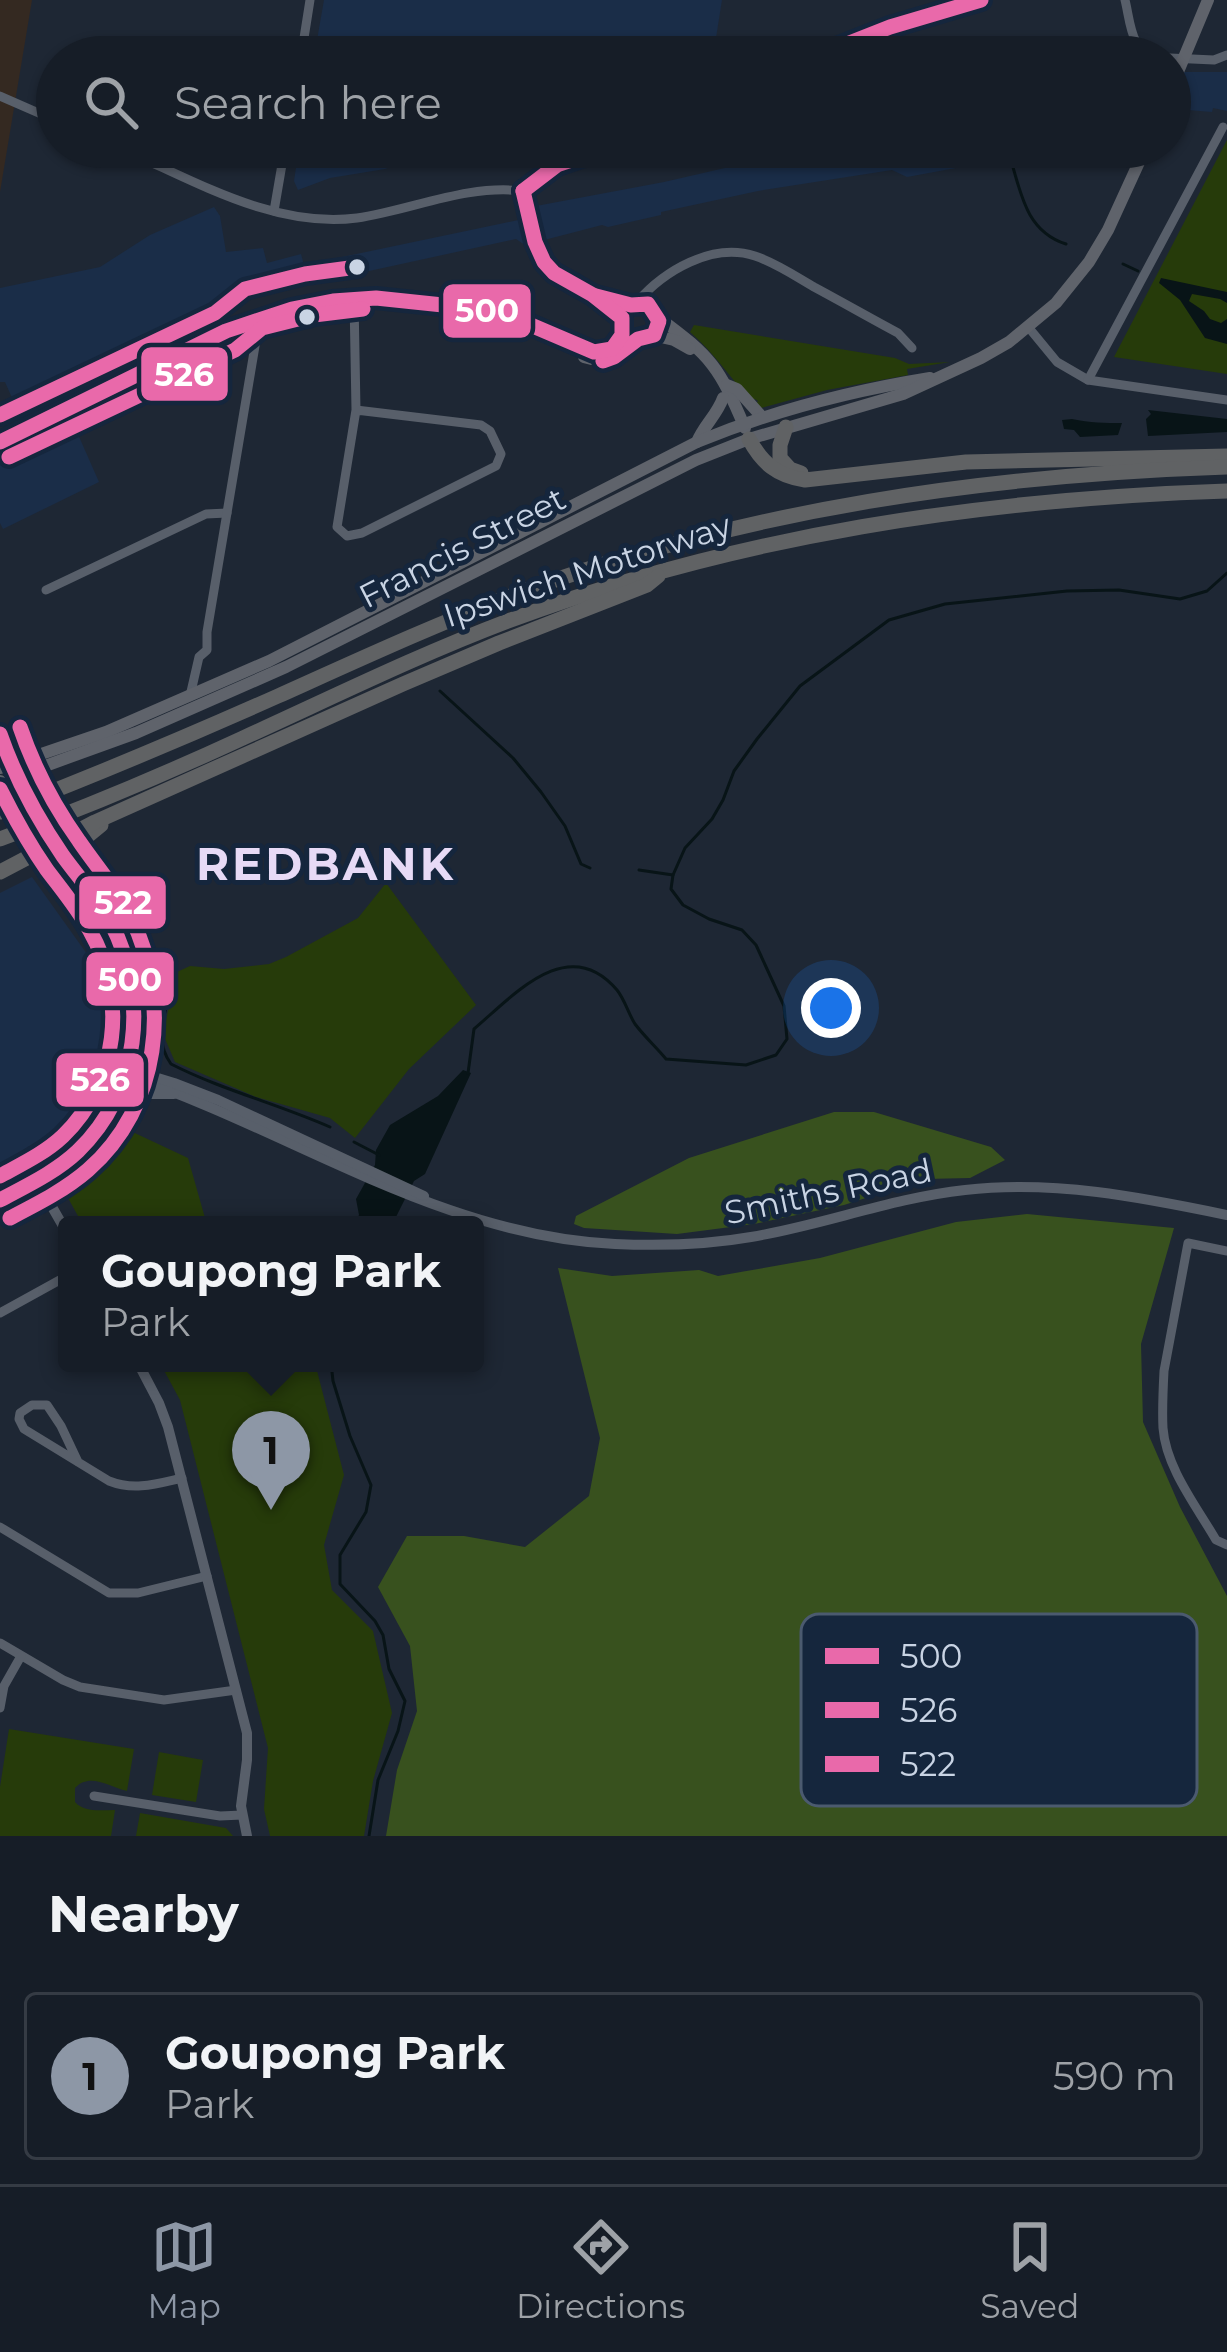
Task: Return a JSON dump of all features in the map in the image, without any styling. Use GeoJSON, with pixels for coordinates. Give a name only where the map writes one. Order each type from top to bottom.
{"type":"FeatureCollection","features":[{"type":"Feature","properties":{"kind":"highway"},"geometry":{"type":"LineString","coordinates":[[786,427],[779,450],[786,466],[805,474],[846,474]]}},
{"type":"Feature","properties":{"kind":"highway"},"geometry":{"type":"LineString","coordinates":[[743,430],[763,461],[786,476],[812,480],[966,462],[1227,456]]}},
{"type":"Feature","properties":{"kind":"highway","name":"Ipswich Motorway"},"geometry":{"type":"LineString","coordinates":[[0,812],[33,793],[484,607],[668,545],[786,515],[957,486],[1074,474],[1227,467]]}},
{"type":"Feature","properties":{"kind":"highway","name":"Ipswich Motorway"},"geometry":{"type":"LineString","coordinates":[[6,837],[194,760],[472,635],[665,570],[777,542],[920,516],[1094,498],[1227,491]]}},
{"type":"Feature","properties":{"kind":"highway"},"geometry":{"type":"LineString","coordinates":[[0,872],[111,814],[439,668],[647,585],[665,570]]}},
{"type":"Feature","properties":{"kind":"highway"},"geometry":{"type":"LineString","coordinates":[[68,862],[73,848],[111,814]]}},
{"type":"Feature","properties":{"kind":"main road"},"geometry":{"type":"LineString","coordinates":[[867,36],[981,0]]}},
{"type":"Feature","properties":{"kind":"main road"},"geometry":{"type":"LineString","coordinates":[[1191,41],[1206,3]]}},
{"type":"Feature","properties":{"kind":"main road"},"geometry":{"type":"LineString","coordinates":[[553,168],[523,190],[535,242],[549,268],[592,295],[637,339]]}},
{"type":"Feature","properties":{"kind":"main road","name":"Francis Street"},"geometry":{"type":"LineString","coordinates":[[6,766],[106,732],[307,642],[698,442],[743,430],[786,427],[886,401],[981,358],[1029,328],[1067,291],[1108,230],[1136,168]]}},
{"type":"Feature","properties":{"kind":"main road"},"geometry":{"type":"LineString","coordinates":[[592,295],[648,304],[705,353],[743,430]]}},
{"type":"Feature","properties":{"kind":"main road"},"geometry":{"type":"LineString","coordinates":[[5,438],[251,321],[292,309],[354,299],[393,299],[481,309],[604,352],[619,342],[622,323],[634,304]]}},
{"type":"Feature","properties":{"kind":"main road"},"geometry":{"type":"LineString","coordinates":[[652,335],[658,315]]}},
{"type":"Feature","properties":{"kind":"main road"},"geometry":{"type":"LineString","coordinates":[[554,335],[587,358],[602,361],[616,358],[637,339],[652,335],[674,340],[691,350],[725,391]]}},
{"type":"Feature","properties":{"kind":"main road","name":"Francis Street"},"geometry":{"type":"LineString","coordinates":[[33,793],[28,776],[34,770],[136,733],[286,667],[652,480],[763,417],[940,376]]}},
{"type":"Feature","properties":{"kind":"main road"},"geometry":{"type":"LineString","coordinates":[[725,391],[737,389],[763,417]]}},
{"type":"Feature","properties":{"kind":"main road"},"geometry":{"type":"LineString","coordinates":[[698,442],[725,391]]}},
{"type":"Feature","properties":{"kind":"main road"},"geometry":{"type":"LineString","coordinates":[[0,734],[6,766],[33,793],[54,842],[117,936],[134,995],[134,1040],[127,1071],[92,1137],[38,1179],[0,1200]]}},
{"type":"Feature","properties":{"kind":"main road"},"geometry":{"type":"LineString","coordinates":[[0,782],[21,826],[89,914],[108,953],[119,1013],[111,1066],[100,1094],[77,1129],[51,1152],[0,1179]]}},
{"type":"Feature","properties":{"kind":"street"},"geometry":{"type":"LineString","coordinates":[[304,36],[310,0]]}},
{"type":"Feature","properties":{"kind":"street"},"geometry":{"type":"LineString","coordinates":[[1125,0],[1135,36]]}},
{"type":"Feature","properties":{"kind":"street"},"geometry":{"type":"LineString","coordinates":[[1191,59],[1227,56]]}},
{"type":"Feature","properties":{"kind":"street"},"geometry":{"type":"LineString","coordinates":[[0,96],[36,112]]}},
{"type":"Feature","properties":{"kind":"street"},"geometry":{"type":"LineString","coordinates":[[1088,380],[1223,127]]}},
{"type":"Feature","properties":{"kind":"street"},"geometry":{"type":"LineString","coordinates":[[166,168],[245,202],[303,218],[352,218],[467,194],[523,190]]}},
{"type":"Feature","properties":{"kind":"street"},"geometry":{"type":"LineString","coordinates":[[274,211],[281,168]]}},
{"type":"Feature","properties":{"kind":"street"},"geometry":{"type":"LineString","coordinates":[[634,304],[654,284],[702,257],[746,253],[898,333],[912,348]]}},
{"type":"Feature","properties":{"kind":"street"},"geometry":{"type":"LineString","coordinates":[[658,315],[656,293],[663,280]]}},
{"type":"Feature","properties":{"kind":"street"},"geometry":{"type":"LineString","coordinates":[[354,299],[356,410],[338,527],[346,536],[362,533],[496,466],[501,454],[490,431],[481,425],[356,410]]}},
{"type":"Feature","properties":{"kind":"street"},"geometry":{"type":"LineString","coordinates":[[189,697],[199,657],[207,650],[256,340],[251,321]]}},
{"type":"Feature","properties":{"kind":"street"},"geometry":{"type":"LineString","coordinates":[[1029,328],[1058,362],[1088,380],[1227,400]]}},
{"type":"Feature","properties":{"kind":"street"},"geometry":{"type":"LineString","coordinates":[[46,590],[206,514],[226,513]]}},
{"type":"Feature","properties":{"kind":"street"},"geometry":{"type":"LineString","coordinates":[[134,995],[145,1018],[150,1070],[155,1077]]}},
{"type":"Feature","properties":{"kind":"street","name":"Smiths Road"},"geometry":{"type":"LineString","coordinates":[[111,1066],[412,1194],[475,1216]]}},
{"type":"Feature","properties":{"kind":"street","name":"Smiths Road"},"geometry":{"type":"LineString","coordinates":[[127,1071],[218,1100],[363,1172]]}},
{"type":"Feature","properties":{"kind":"street"},"geometry":{"type":"LineString","coordinates":[[116,1099],[134,1094],[183,1094]]}},
{"type":"Feature","properties":{"kind":"street"},"geometry":{"type":"LineString","coordinates":[[28,1165],[58,1216]]}},
{"type":"Feature","properties":{"kind":"street","name":"Smiths Road"},"geometry":{"type":"LineString","coordinates":[[484,1219],[560,1238],[659,1246],[752,1238],[932,1195],[1047,1187],[1094,1190],[1227,1216]]}},
{"type":"Feature","properties":{"kind":"street"},"geometry":{"type":"LineString","coordinates":[[1227,1251],[1188,1243],[1164,1371],[1163,1431],[1169,1455],[1189,1494],[1216,1540],[1227,1545]]}},
{"type":"Feature","properties":{"kind":"street"},"geometry":{"type":"LineString","coordinates":[[0,1313],[58,1281]]}},
{"type":"Feature","properties":{"kind":"street"},"geometry":{"type":"LineString","coordinates":[[143,1372],[165,1415],[248,1741],[242,1815],[247,1836]]}},
{"type":"Feature","properties":{"kind":"street"},"geometry":{"type":"LineString","coordinates":[[78,1462],[46,1406],[32,1405],[20,1413],[24,1429],[78,1462],[120,1485],[143,1487],[182,1478]]}},
{"type":"Feature","properties":{"kind":"street"},"geometry":{"type":"LineString","coordinates":[[0,1527],[109,1593],[138,1593],[207,1576]]}},
{"type":"Feature","properties":{"kind":"street"},"geometry":{"type":"LineString","coordinates":[[0,1643],[80,1687],[164,1700],[236,1690]]}},
{"type":"Feature","properties":{"kind":"street"},"geometry":{"type":"LineString","coordinates":[[0,1708],[4,1686],[22,1656]]}},
{"type":"Feature","properties":{"kind":"street"},"geometry":{"type":"LineString","coordinates":[[94,1796],[220,1816],[242,1815]]}},
{"type":"Feature","properties":{"kind":"shaded area"},"geometry":{"type":"Polygon","coordinates":[[[0,0],[32,0],[0,192],[0,0]]]}},
{"type":"Feature","properties":{"kind":"shaded area"},"geometry":{"type":"Polygon","coordinates":[[[324,0],[722,0],[716,36],[318,36],[324,0]]]}},
{"type":"Feature","properties":{"kind":"shaded area"},"geometry":{"type":"Polygon","coordinates":[[[1191,72],[1227,72],[1227,111],[1213,108],[1212,112],[1191,110],[1191,72]]]}},
{"type":"Feature","properties":{"kind":"shaded area"},"geometry":{"type":"Polygon","coordinates":[[[296,168],[388,168],[330,178],[298,190],[296,168]]]}},
{"type":"Feature","properties":{"kind":"shaded area"},"geometry":{"type":"Polygon","coordinates":[[[725,168],[956,168],[907,177],[892,170],[758,191],[525,245],[516,239],[259,295],[17,409],[5,382],[0,382],[0,288],[100,267],[150,235],[214,207],[226,252],[263,248],[267,263],[301,254],[304,265],[523,219],[536,206],[725,168]]]}},
{"type":"Feature","properties":{"kind":"shaded area"},"geometry":{"type":"Polygon","coordinates":[[[1161,278],[1227,292],[1227,303],[1192,294],[1189,301],[1210,319],[1221,323],[1227,319],[1227,344],[1205,338],[1180,300],[1159,283],[1161,278]]]}},
{"type":"Feature","properties":{"kind":"shaded area"},"geometry":{"type":"Polygon","coordinates":[[[1148,410],[1227,419],[1227,432],[1148,436],[1148,410]]]}},
{"type":"Feature","properties":{"kind":"shaded area"},"geometry":{"type":"Polygon","coordinates":[[[1062,420],[1122,423],[1118,435],[1080,437],[1064,429],[1062,420]]]}},
{"type":"Feature","properties":{"kind":"shaded area"},"geometry":{"type":"Polygon","coordinates":[[[73,423],[99,482],[3,529],[0,459],[73,423]]]}},
{"type":"Feature","properties":{"kind":"shaded area"},"geometry":{"type":"Polygon","coordinates":[[[32,877],[87,954],[99,992],[102,1036],[82,1099],[59,1128],[0,1164],[0,893],[32,877]]]}},
{"type":"Feature","properties":{"kind":"shaded area"},"geometry":{"type":"Polygon","coordinates":[[[463,1070],[471,1073],[425,1174],[414,1181],[396,1216],[358,1216],[356,1199],[390,1125],[438,1096],[463,1070]]]}},
{"type":"Feature","properties":{"kind":"green space"},"geometry":{"type":"Polygon","coordinates":[[[1227,140],[1227,374],[1114,357],[1227,140]]]}},
{"type":"Feature","properties":{"kind":"green space"},"geometry":{"type":"Polygon","coordinates":[[[694,325],[909,364],[950,362],[761,408],[690,332],[694,325]]]}},
{"type":"Feature","properties":{"kind":"green space"},"geometry":{"type":"Polygon","coordinates":[[[386,883],[476,1005],[409,1069],[355,1138],[330,1118],[256,1097],[175,1062],[163,1034],[171,997],[166,977],[190,966],[224,969],[269,964],[286,957],[358,918],[386,883]]]}},
{"type":"Feature","properties":{"kind":"green space"},"geometry":{"type":"Polygon","coordinates":[[[834,1112],[874,1112],[991,1147],[1005,1160],[970,1178],[925,1179],[844,1205],[754,1224],[677,1234],[574,1224],[576,1216],[689,1158],[834,1112]]]}},
{"type":"Feature","properties":{"kind":"green space"},"geometry":{"type":"Polygon","coordinates":[[[122,1127],[188,1158],[204,1216],[78,1216],[68,1198],[71,1182],[87,1173],[122,1127]]]}},
{"type":"Feature","properties":{"kind":"green space"},"geometry":{"type":"Polygon","coordinates":[[[1027,1214],[1174,1228],[1141,1344],[1143,1422],[1180,1507],[1227,1596],[1227,1836],[386,1836],[397,1770],[417,1711],[410,1646],[378,1587],[407,1536],[464,1536],[525,1547],[589,1496],[600,1438],[558,1268],[612,1276],[699,1270],[718,1276],[820,1258],[956,1222],[1027,1214]]]}},
{"type":"Feature","properties":{"kind":"green space"},"geometry":{"type":"Polygon","coordinates":[[[165,1372],[317,1372],[344,1475],[324,1545],[332,1590],[373,1631],[392,1713],[364,1836],[270,1836],[264,1809],[268,1748],[180,1400],[165,1372]]]}},
{"type":"Feature","properties":{"kind":"green space"},"geometry":{"type":"Polygon","coordinates":[[[9,1729],[134,1749],[127,1791],[93,1781],[75,1788],[79,1806],[115,1810],[111,1836],[0,1836],[0,1787],[9,1729]]]}},
{"type":"Feature","properties":{"kind":"green space"},"geometry":{"type":"Polygon","coordinates":[[[159,1752],[203,1760],[196,1802],[152,1795],[159,1752]]]}},
{"type":"Feature","properties":{"kind":"green space"},"geometry":{"type":"Polygon","coordinates":[[[140,1813],[226,1828],[233,1836],[136,1836],[140,1813]]]}},
{"type":"Feature","properties":{"kind":"waterway"},"geometry":{"type":"LineString","coordinates":[[1013,168],[1031,217],[1051,237],[1066,244]]}},
{"type":"Feature","properties":{"kind":"waterway"},"geometry":{"type":"LineString","coordinates":[[1123,264],[1138,271]]}},
{"type":"Feature","properties":{"kind":"waterway"},"geometry":{"type":"LineString","coordinates":[[468,1073],[474,1029],[523,987],[561,968],[579,967],[598,974],[617,990],[635,1024],[666,1059],[746,1065],[776,1055],[787,1039],[784,1006],[756,945],[742,930],[683,905],[671,889],[685,848],[712,819],[734,771],[800,686],[889,620],[945,604],[1067,591],[1119,590],[1180,599],[1207,591],[1227,573]]}},
{"type":"Feature","properties":{"kind":"waterway"},"geometry":{"type":"LineString","coordinates":[[440,691],[513,758],[565,826],[581,864],[590,868]]}},
{"type":"Feature","properties":{"kind":"waterway"},"geometry":{"type":"LineString","coordinates":[[639,870],[673,875]]}},
{"type":"Feature","properties":{"kind":"waterway"},"geometry":{"type":"LineString","coordinates":[[168,1000],[162,1040],[171,1064],[330,1127]]}},
{"type":"Feature","properties":{"kind":"waterway"},"geometry":{"type":"LineString","coordinates":[[354,1142],[379,1155]]}},
{"type":"Feature","properties":{"kind":"waterway"},"geometry":{"type":"LineString","coordinates":[[332,1372],[350,1436],[371,1485],[366,1512],[340,1555],[340,1584],[383,1635],[389,1669],[405,1701],[378,1780],[369,1836]]}},
{"type":"Feature","properties":{"kind":"transit line","name":"500"},"geometry":{"type":"LineString","coordinates":[[867,36],[981,0]]}},
{"type":"Feature","properties":{"kind":"transit line","name":"500"},"geometry":{"type":"LineString","coordinates":[[523,191],[553,168]]}},
{"type":"Feature","properties":{"kind":"transit line","name":"500"},"geometry":{"type":"LineString","coordinates":[[0,442],[226,331],[333,301],[376,298],[481,309],[594,352],[612,349],[622,335],[622,318],[544,262],[523,191]]}},
{"type":"Feature","properties":{"kind":"transit line","name":"522"},"geometry":{"type":"LineString","coordinates":[[0,415],[215,313],[245,289],[357,267]]}},
{"type":"Feature","properties":{"kind":"transit line","name":"500"},"geometry":{"type":"LineString","coordinates":[[596,296],[648,304],[659,321],[654,335],[638,339],[603,361]]}},
{"type":"Feature","properties":{"kind":"transit line","name":"526"},"geometry":{"type":"LineString","coordinates":[[9,457],[235,350],[262,328],[363,309]]}},
{"type":"Feature","properties":{"kind":"transit line","name":"522"},"geometry":{"type":"LineString","coordinates":[[10,1218],[70,1184],[112,1144],[144,1084],[154,1017],[152,983],[131,917],[53,800],[20,727]]}},
{"type":"Feature","properties":{"kind":"transit line","name":"500"},"geometry":{"type":"LineString","coordinates":[[0,734],[44,827],[111,923],[131,982],[134,1013],[126,1073],[99,1127],[60,1166],[0,1200]]}},
{"type":"Feature","properties":{"kind":"transit line","name":"526"},"geometry":{"type":"LineString","coordinates":[[0,789],[34,850],[90,931],[110,983],[113,1011],[106,1065],[82,1115],[49,1148],[0,1176]]}},
{"type":"Feature","properties":{"kind":"place","name":"Goupong Park"},"geometry":{"type":"Point","coordinates":[271,1510]}},
{"type":"Feature","properties":{"kind":"district","name":"REDBANK"},"geometry":{"type":"Point","coordinates":[326,864]}}]}
